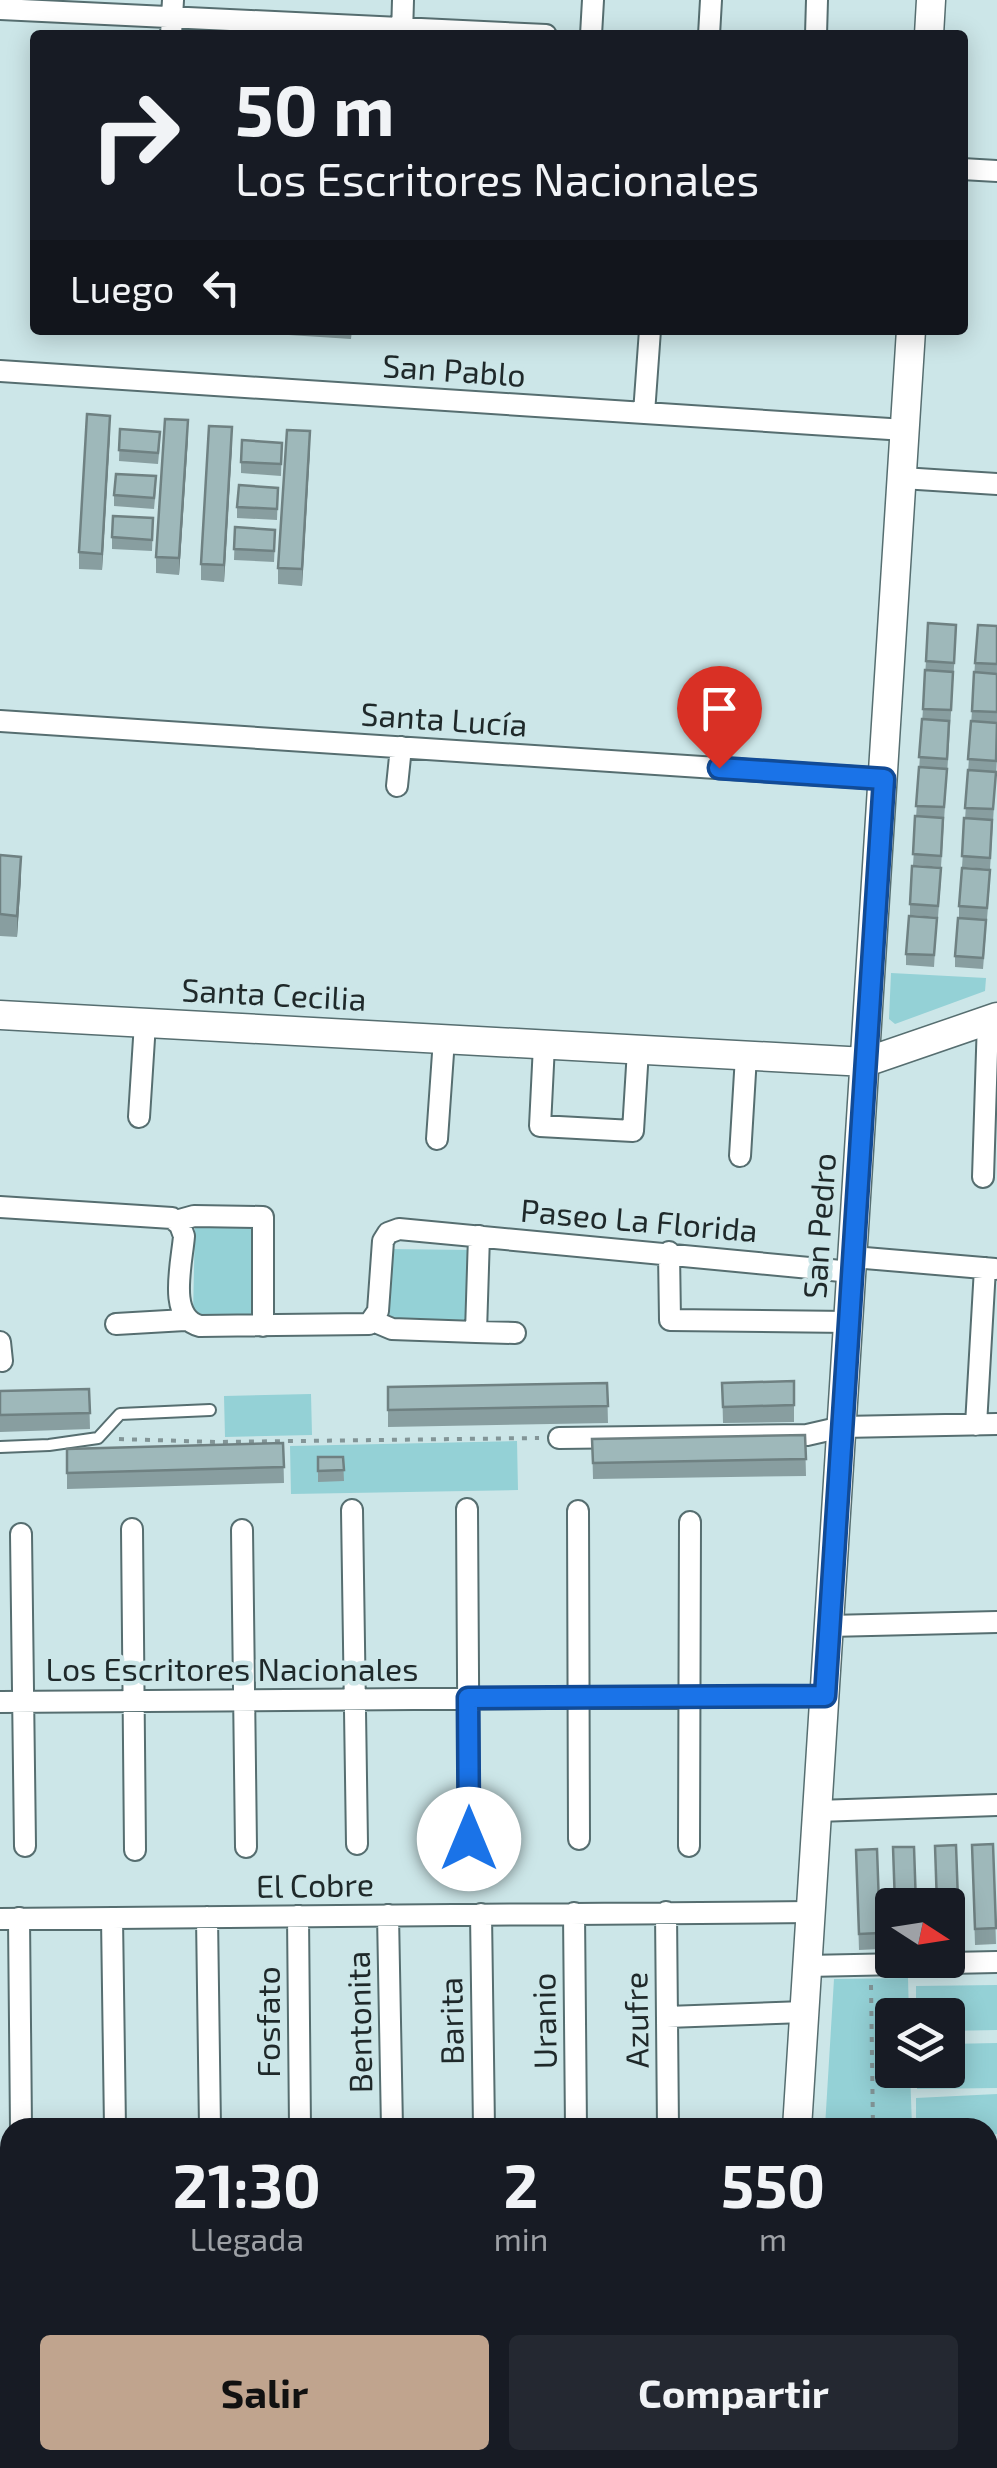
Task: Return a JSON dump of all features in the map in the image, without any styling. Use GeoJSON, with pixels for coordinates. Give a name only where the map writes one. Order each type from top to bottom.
{"type":"FeatureCollection","features":[{"type":"Feature","properties":{"kind":"street"},"geometry":{"type":"LineString","coordinates":[[285,29],[289,0]]}},
{"type":"Feature","properties":{"kind":"street"},"geometry":{"type":"LineString","coordinates":[[402,30],[404,0]]}},
{"type":"Feature","properties":{"kind":"street"},"geometry":{"type":"LineString","coordinates":[[590,30],[592,0]]}},
{"type":"Feature","properties":{"kind":"street"},"geometry":{"type":"LineString","coordinates":[[709,30],[711,0]]}},
{"type":"Feature","properties":{"kind":"street"},"geometry":{"type":"LineString","coordinates":[[816,30],[817,0]]}},
{"type":"Feature","properties":{"kind":"street"},"geometry":{"type":"LineString","coordinates":[[929,30],[931,0]]}},
{"type":"Feature","properties":{"kind":"street"},"geometry":{"type":"LineString","coordinates":[[0,8],[60,6],[324,30]]}},
{"type":"Feature","properties":{"kind":"street"},"geometry":{"type":"LineString","coordinates":[[968,170],[997,172]]}},
{"type":"Feature","properties":{"kind":"street"},"geometry":{"type":"LineString","coordinates":[[644,413],[650,335]]}},
{"type":"Feature","properties":{"kind":"street","name":"San Pedro"},"geometry":{"type":"LineString","coordinates":[[798,2118],[911,335]]}},
{"type":"Feature","properties":{"kind":"street","name":"San Pablo"},"geometry":{"type":"LineString","coordinates":[[0,371],[905,430]]}},
{"type":"Feature","properties":{"kind":"street"},"geometry":{"type":"LineString","coordinates":[[902,478],[997,484]]}},
{"type":"Feature","properties":{"kind":"street","name":"Santa Lucía"},"geometry":{"type":"LineString","coordinates":[[0,721],[884,779]]}},
{"type":"Feature","properties":{"kind":"street"},"geometry":{"type":"LineString","coordinates":[[397,786],[400,747]]}},
{"type":"Feature","properties":{"kind":"street","name":"Santa Cecilia"},"geometry":{"type":"LineString","coordinates":[[0,1015],[866,1062]]}},
{"type":"Feature","properties":{"kind":"street"},"geometry":{"type":"LineString","coordinates":[[866,1062],[993,1019],[983,1176]]}},
{"type":"Feature","properties":{"kind":"street"},"geometry":{"type":"LineString","coordinates":[[139,1117],[145,1022]]}},
{"type":"Feature","properties":{"kind":"street"},"geometry":{"type":"LineString","coordinates":[[437,1139],[444,1039]]}},
{"type":"Feature","properties":{"kind":"street"},"geometry":{"type":"LineString","coordinates":[[544,1045],[540,1126],[634,1131],[638,1050]]}},
{"type":"Feature","properties":{"kind":"street"},"geometry":{"type":"LineString","coordinates":[[740,1156],[746,1056]]}},
{"type":"Feature","properties":{"kind":"street"},"geometry":{"type":"LineString","coordinates":[[0,1207],[161,1216],[176,1221],[194,1216],[263,1217],[262,1326]]}},
{"type":"Feature","properties":{"kind":"street"},"geometry":{"type":"LineString","coordinates":[[176,1221],[184,1236],[180,1304],[185,1320]]}},
{"type":"Feature","properties":{"kind":"street","name":"Paseo La Florida"},"geometry":{"type":"LineString","coordinates":[[373,1321],[378,1311],[382,1245],[388,1233],[399,1229],[852,1265],[991,1268]]}},
{"type":"Feature","properties":{"kind":"street","name":"Paseo La Florida"},"geometry":{"type":"LineString","coordinates":[[476,1332],[479,1236]]}},
{"type":"Feature","properties":{"kind":"street"},"geometry":{"type":"LineString","coordinates":[[669,1252],[670,1320],[849,1322]]}},
{"type":"Feature","properties":{"kind":"street"},"geometry":{"type":"LineString","coordinates":[[559,1438],[807,1435],[842,1428],[987,1424],[991,1268]]}},
{"type":"Feature","properties":{"kind":"street"},"geometry":{"type":"LineString","coordinates":[[116,1324],[185,1320],[200,1326],[363,1325],[373,1321],[401,1330],[515,1332]]}},
{"type":"Feature","properties":{"kind":"street"},"geometry":{"type":"LineString","coordinates":[[467,1509],[469,1839]]}},
{"type":"Feature","properties":{"kind":"street"},"geometry":{"type":"LineString","coordinates":[[352,1510],[357,1844]]}},
{"type":"Feature","properties":{"kind":"street"},"geometry":{"type":"LineString","coordinates":[[578,1511],[579,1839]]}},
{"type":"Feature","properties":{"kind":"street"},"geometry":{"type":"LineString","coordinates":[[689,1846],[690,1522]]}},
{"type":"Feature","properties":{"kind":"street"},"geometry":{"type":"LineString","coordinates":[[132,1529],[135,1850]]}},
{"type":"Feature","properties":{"kind":"street"},"geometry":{"type":"LineString","coordinates":[[242,1530],[246,1847]]}},
{"type":"Feature","properties":{"kind":"street"},"geometry":{"type":"LineString","coordinates":[[21,1534],[25,1846]]}},
{"type":"Feature","properties":{"kind":"street"},"geometry":{"type":"LineString","coordinates":[[829,1626],[997,1622]]}},
{"type":"Feature","properties":{"kind":"street","name":"Los Escritores Nacionales"},"geometry":{"type":"LineString","coordinates":[[0,1702],[825,1696]]}},
{"type":"Feature","properties":{"kind":"street"},"geometry":{"type":"LineString","coordinates":[[817,1811],[997,1805]]}},
{"type":"Feature","properties":{"kind":"street","name":"Azufre"},"geometry":{"type":"LineString","coordinates":[[666,1912],[668,2118]]}},
{"type":"Feature","properties":{"kind":"street","name":"El Cobre"},"geometry":{"type":"LineString","coordinates":[[10,1918],[811,1912]]}},
{"type":"Feature","properties":{"kind":"street","name":"Uranio"},"geometry":{"type":"LineString","coordinates":[[574,1913],[576,2118]]}},
{"type":"Feature","properties":{"kind":"street","name":"Barita"},"geometry":{"type":"LineString","coordinates":[[480,1914],[484,2118]]}},
{"type":"Feature","properties":{"kind":"street","name":"Bentonita"},"geometry":{"type":"LineString","coordinates":[[388,1915],[392,2118]]}},
{"type":"Feature","properties":{"kind":"street"},"geometry":{"type":"LineString","coordinates":[[208,1916],[210,2118]]}},
{"type":"Feature","properties":{"kind":"street","name":"Fosfato"},"geometry":{"type":"LineString","coordinates":[[298,1916],[300,2118]]}},
{"type":"Feature","properties":{"kind":"street"},"geometry":{"type":"LineString","coordinates":[[10,1918],[20,2118]]}},
{"type":"Feature","properties":{"kind":"street"},"geometry":{"type":"LineString","coordinates":[[112,1918],[114,2118]]}},
{"type":"Feature","properties":{"kind":"street"},"geometry":{"type":"LineString","coordinates":[[807,1966],[997,1962]]}},
{"type":"Feature","properties":{"kind":"street"},"geometry":{"type":"LineString","coordinates":[[667,2017],[804,2012]]}},
{"type":"Feature","properties":{"kind":"lane"},"geometry":{"type":"LineString","coordinates":[[0,1447],[49,1446],[98,1438],[120,1414],[210,1410]]}},
{"type":"Feature","properties":{"kind":"path"},"geometry":{"type":"LineString","coordinates":[[98,1438],[216,1442],[559,1438]]}},
{"type":"Feature","properties":{"kind":"path"},"geometry":{"type":"LineString","coordinates":[[870,1965],[873,2118]]}},
{"type":"Feature","properties":{"kind":"shaded area"},"geometry":{"type":"Polygon","coordinates":[[[891,973],[986,978],[985,991],[895,1024],[889,1019],[891,973]]]}},
{"type":"Feature","properties":{"kind":"shaded area"},"geometry":{"type":"Polygon","coordinates":[[[195,1221],[268,1222],[267,1315],[193,1315],[195,1221]]]}},
{"type":"Feature","properties":{"kind":"shaded area"},"geometry":{"type":"Polygon","coordinates":[[[385,1249],[473,1250],[472,1321],[384,1320],[385,1249]]]}},
{"type":"Feature","properties":{"kind":"shaded area"},"geometry":{"type":"Polygon","coordinates":[[[311,1394],[312,1435],[225,1437],[224,1396],[311,1394]]]}},
{"type":"Feature","properties":{"kind":"shaded area"},"geometry":{"type":"Polygon","coordinates":[[[517,1441],[518,1490],[291,1494],[290,1446],[517,1441]]]}},
{"type":"Feature","properties":{"kind":"shaded area"},"geometry":{"type":"Polygon","coordinates":[[[908,1978],[909,1998],[875,1998],[875,2088],[911,2088],[912,2118],[826,2118],[834,1979],[908,1978]]]}},
{"type":"Feature","properties":{"kind":"shaded area"},"geometry":{"type":"Polygon","coordinates":[[[997,1985],[997,2030],[965,2031],[965,1998],[916,1998],[916,1986],[997,1985]]]}},
{"type":"Feature","properties":{"kind":"shaded area"},"geometry":{"type":"Polygon","coordinates":[[[997,2043],[997,2088],[917,2089],[965,2088],[965,2044],[997,2043]]]}},
{"type":"Feature","properties":{"kind":"shaded area"},"geometry":{"type":"Polygon","coordinates":[[[997,2094],[997,2118],[916,2118],[916,2098],[997,2094]]]}},
{"type":"Feature","properties":{"kind":"building"},"geometry":{"type":"Polygon","coordinates":[[[87,414],[110,416],[102,554],[79,552],[87,414]]]}},
{"type":"Feature","properties":{"kind":"building"},"geometry":{"type":"Polygon","coordinates":[[[165,419],[188,420],[179,558],[156,557],[165,419]]]}},
{"type":"Feature","properties":{"kind":"building"},"geometry":{"type":"Polygon","coordinates":[[[209,426],[232,427],[224,565],[201,564],[209,426]]]}},
{"type":"Feature","properties":{"kind":"building"},"geometry":{"type":"Polygon","coordinates":[[[120,429],[160,432],[158,453],[119,450],[120,429]]]}},
{"type":"Feature","properties":{"kind":"building"},"geometry":{"type":"Polygon","coordinates":[[[287,430],[310,431],[302,569],[278,568],[287,430]]]}},
{"type":"Feature","properties":{"kind":"building"},"geometry":{"type":"Polygon","coordinates":[[[242,440],[282,443],[281,464],[241,462],[242,440]]]}},
{"type":"Feature","properties":{"kind":"building"},"geometry":{"type":"Polygon","coordinates":[[[116,474],[156,476],[154,498],[114,495],[116,474]]]}},
{"type":"Feature","properties":{"kind":"building"},"geometry":{"type":"Polygon","coordinates":[[[239,485],[278,488],[277,509],[237,507],[239,485]]]}},
{"type":"Feature","properties":{"kind":"building"},"geometry":{"type":"Polygon","coordinates":[[[113,516],[153,518],[152,540],[112,537],[113,516]]]}},
{"type":"Feature","properties":{"kind":"building"},"geometry":{"type":"Polygon","coordinates":[[[235,527],[275,530],[274,551],[234,549],[235,527]]]}},
{"type":"Feature","properties":{"kind":"building"},"geometry":{"type":"Polygon","coordinates":[[[928,623],[956,625],[954,663],[926,661],[928,623]]]}},
{"type":"Feature","properties":{"kind":"building"},"geometry":{"type":"Polygon","coordinates":[[[978,625],[997,626],[997,664],[975,663],[978,625]]]}},
{"type":"Feature","properties":{"kind":"building"},"geometry":{"type":"Polygon","coordinates":[[[925,670],[953,672],[951,710],[923,709],[925,670]]]}},
{"type":"Feature","properties":{"kind":"building"},"geometry":{"type":"Polygon","coordinates":[[[974,672],[997,674],[997,712],[972,711],[974,672]]]}},
{"type":"Feature","properties":{"kind":"building"},"geometry":{"type":"Polygon","coordinates":[[[922,719],[949,721],[947,759],[919,757],[922,719]]]}},
{"type":"Feature","properties":{"kind":"building"},"geometry":{"type":"Polygon","coordinates":[[[971,721],[997,723],[996,761],[968,759],[971,721]]]}},
{"type":"Feature","properties":{"kind":"building"},"geometry":{"type":"Polygon","coordinates":[[[919,767],[947,769],[944,807],[916,806],[919,767]]]}},
{"type":"Feature","properties":{"kind":"building"},"geometry":{"type":"Polygon","coordinates":[[[968,770],[996,772],[993,809],[965,808],[968,770]]]}},
{"type":"Feature","properties":{"kind":"building"},"geometry":{"type":"Polygon","coordinates":[[[915,816],[943,818],[941,856],[913,854],[915,816]]]}},
{"type":"Feature","properties":{"kind":"building"},"geometry":{"type":"Polygon","coordinates":[[[964,818],[992,820],[990,858],[962,856],[964,818]]]}},
{"type":"Feature","properties":{"kind":"building"},"geometry":{"type":"Polygon","coordinates":[[[0,855],[21,857],[17,916],[0,914],[0,855]]]}},
{"type":"Feature","properties":{"kind":"building"},"geometry":{"type":"Polygon","coordinates":[[[912,866],[941,868],[938,906],[910,904],[912,866]]]}},
{"type":"Feature","properties":{"kind":"building"},"geometry":{"type":"Polygon","coordinates":[[[962,868],[990,870],[987,908],[959,906],[962,868]]]}},
{"type":"Feature","properties":{"kind":"building"},"geometry":{"type":"Polygon","coordinates":[[[909,916],[937,918],[934,955],[906,954],[909,916]]]}},
{"type":"Feature","properties":{"kind":"building"},"geometry":{"type":"Polygon","coordinates":[[[958,918],[986,920],[983,958],[955,956],[958,918]]]}},
{"type":"Feature","properties":{"kind":"building"},"geometry":{"type":"Polygon","coordinates":[[[794,1381],[794,1405],[723,1407],[722,1383],[794,1381]]]}},
{"type":"Feature","properties":{"kind":"building"},"geometry":{"type":"Polygon","coordinates":[[[607,1383],[608,1406],[388,1410],[388,1387],[607,1383]]]}},
{"type":"Feature","properties":{"kind":"building"},"geometry":{"type":"Polygon","coordinates":[[[89,1389],[90,1413],[0,1415],[0,1391],[89,1389]]]}},
{"type":"Feature","properties":{"kind":"building"},"geometry":{"type":"Polygon","coordinates":[[[805,1435],[806,1459],[593,1463],[592,1439],[805,1435]]]}},
{"type":"Feature","properties":{"kind":"building"},"geometry":{"type":"Polygon","coordinates":[[[283,1443],[284,1467],[67,1473],[67,1449],[283,1443]]]}},
{"type":"Feature","properties":{"kind":"building"},"geometry":{"type":"Polygon","coordinates":[[[318,1457],[343,1457],[344,1470],[318,1471],[318,1457]]]}},
{"type":"Feature","properties":{"kind":"building"},"geometry":{"type":"Polygon","coordinates":[[[993,1844],[996,1928],[975,1929],[972,1845],[993,1844]]]}},
{"type":"Feature","properties":{"kind":"building"},"geometry":{"type":"Polygon","coordinates":[[[956,1845],[958,1888],[936,1888],[935,1846],[956,1845]]]}},
{"type":"Feature","properties":{"kind":"building"},"geometry":{"type":"Polygon","coordinates":[[[893,1847],[914,1847],[915,1888],[894,1888],[893,1847]]]}},
{"type":"Feature","properties":{"kind":"building"},"geometry":{"type":"Polygon","coordinates":[[[877,1849],[875,1933],[859,1934],[856,1850],[877,1849]]]}},
{"type":"Feature","properties":{"kind":"route"},"geometry":{"type":"LineString","coordinates":[[469,1839],[468,1698],[825,1696],[884,779],[719,768]]}}]}
